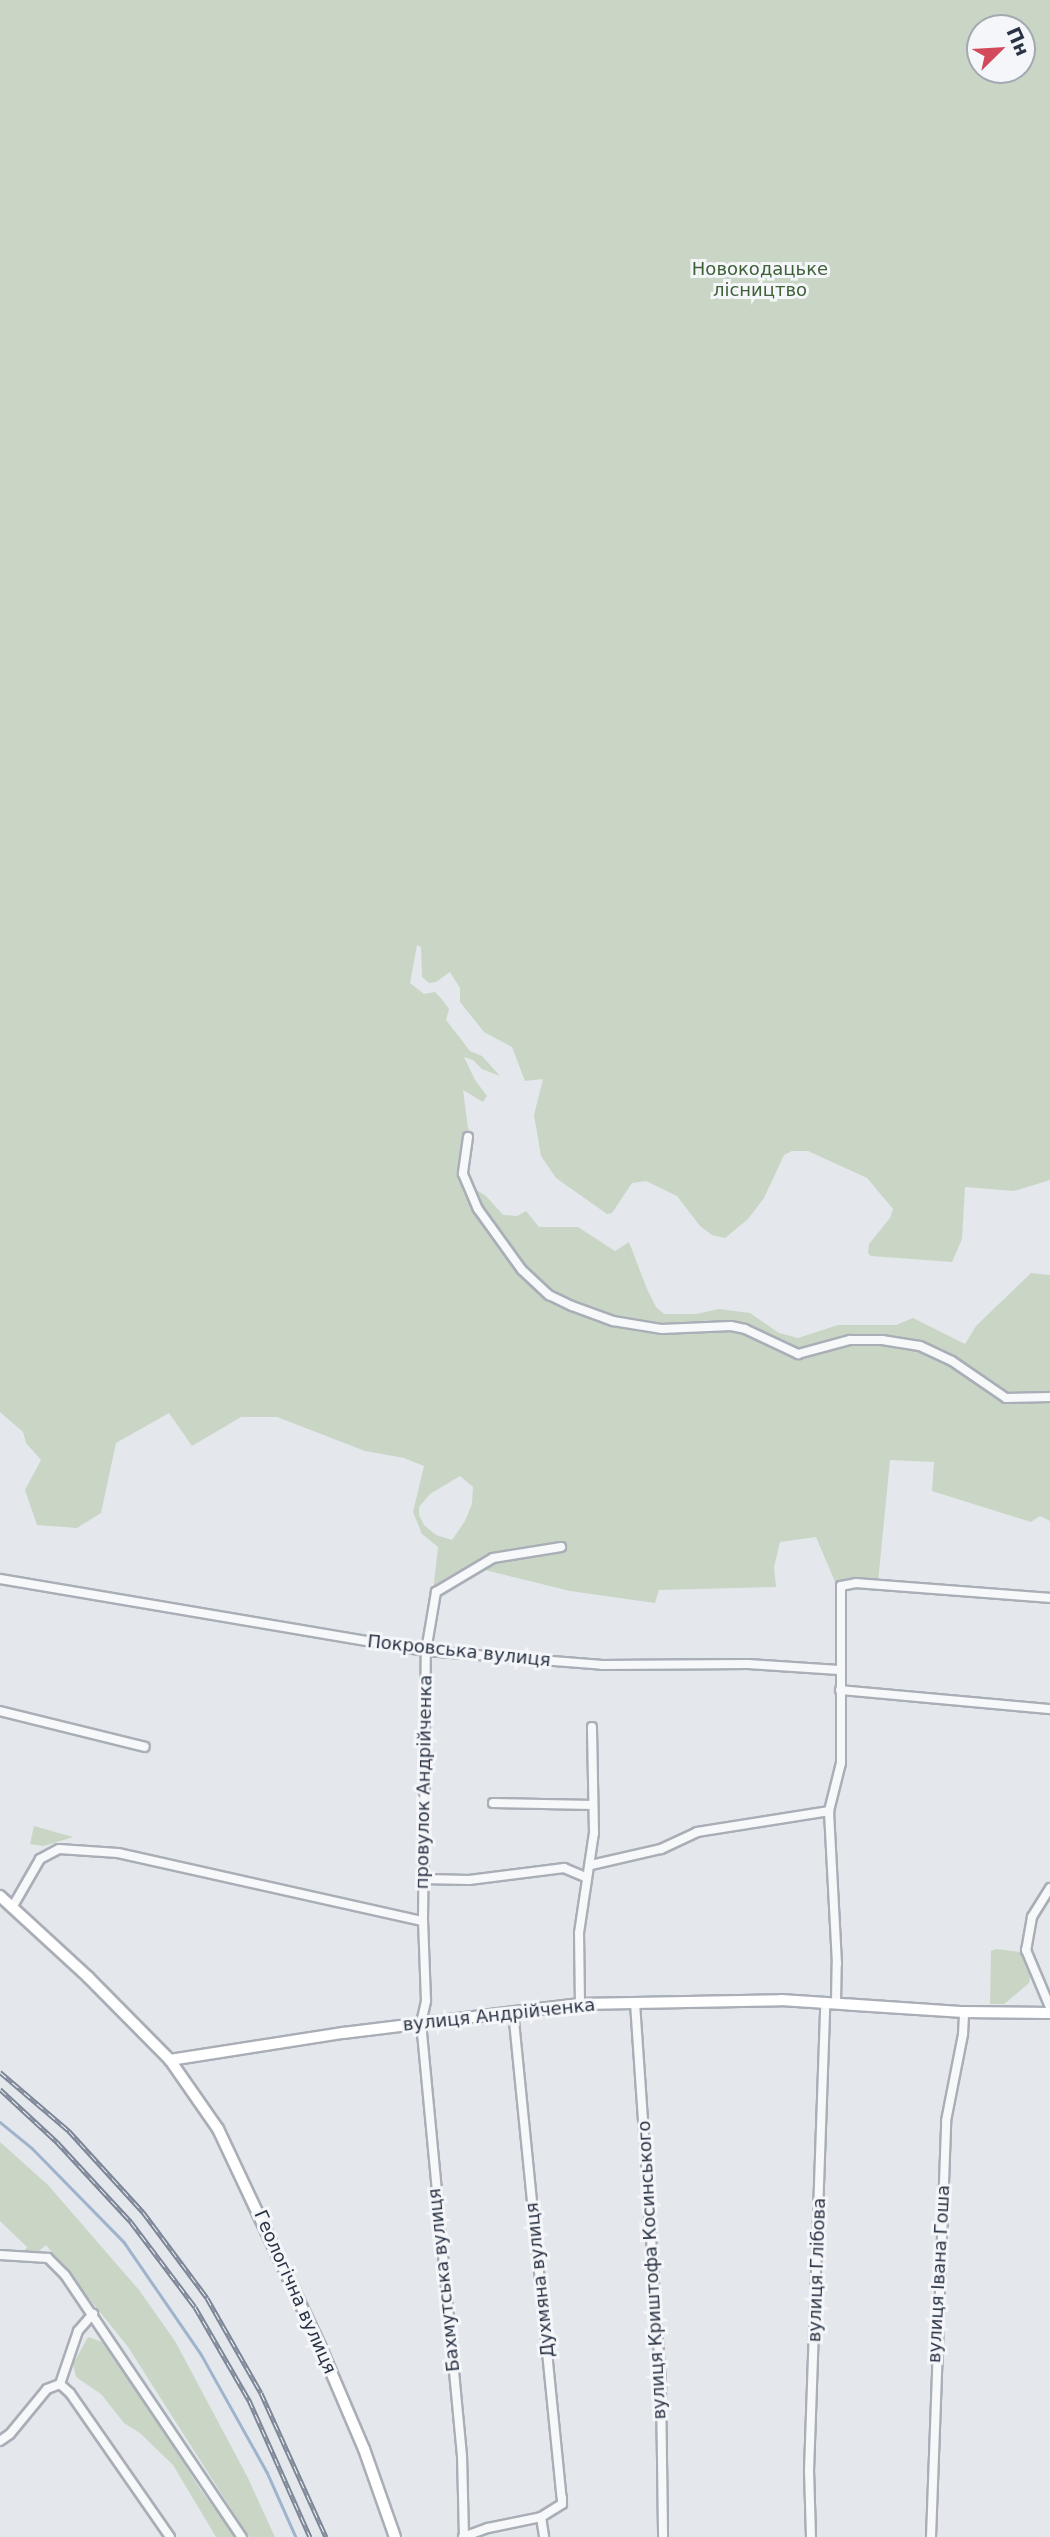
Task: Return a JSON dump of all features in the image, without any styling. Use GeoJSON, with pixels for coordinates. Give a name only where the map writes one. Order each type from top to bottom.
{"type":"FeatureCollection","features":[{"type":"Feature","properties":{"kind":"street"},"geometry":{"type":"LineString","coordinates":[[468,1137],[463,1174],[478,1209],[523,1270],[549,1295],[572,1306],[612,1321],[662,1329],[731,1326],[745,1329],[798,1354],[858,1339],[920,1346],[951,1361],[1006,1398],[1050,1396]]}},
{"type":"Feature","properties":{"kind":"street","name":"провулок Андрійченка"},"geometry":{"type":"LineString","coordinates":[[421,2023],[426,2001],[422,1921],[426,1651],[436,1592],[493,1558],[561,1547]]}},
{"type":"Feature","properties":{"kind":"street","name":"Покровська вулиця"},"geometry":{"type":"LineString","coordinates":[[0,1579],[426,1651],[601,1665],[748,1664],[839,1670]]}},
{"type":"Feature","properties":{"kind":"street"},"geometry":{"type":"LineString","coordinates":[[830,2003],[837,1964],[829,1811],[841,1763],[841,1586],[856,1583],[1050,1598]]}},
{"type":"Feature","properties":{"kind":"street"},"geometry":{"type":"LineString","coordinates":[[840,1690],[1050,1709]]}},
{"type":"Feature","properties":{"kind":"street"},"geometry":{"type":"LineString","coordinates":[[0,1711],[145,1747]]}},
{"type":"Feature","properties":{"kind":"street"},"geometry":{"type":"LineString","coordinates":[[580,2004],[579,1933],[591,1865],[592,1727]]}},
{"type":"Feature","properties":{"kind":"street"},"geometry":{"type":"LineString","coordinates":[[494,1803],[593,1805]]}},
{"type":"Feature","properties":{"kind":"street"},"geometry":{"type":"LineString","coordinates":[[591,1865],[661,1849],[697,1832],[829,1811]]}},
{"type":"Feature","properties":{"kind":"street"},"geometry":{"type":"LineString","coordinates":[[13,1906],[40,1859],[59,1849],[118,1853],[422,1921]]}},
{"type":"Feature","properties":{"kind":"street"},"geometry":{"type":"LineString","coordinates":[[423,1880],[469,1880],[564,1868],[587,1878]]}},
{"type":"Feature","properties":{"kind":"street"},"geometry":{"type":"LineString","coordinates":[[1050,1888],[1032,1917],[1026,1950],[1050,2007]]}},
{"type":"Feature","properties":{"kind":"street"},"geometry":{"type":"LineString","coordinates":[[0,1896],[170,2060]]}},
{"type":"Feature","properties":{"kind":"street","name":"вулиця Криштофа Косинського"},"geometry":{"type":"LineString","coordinates":[[635,2003],[661,2388],[663,2537]]}},
{"type":"Feature","properties":{"kind":"street","name":"вулиця Андрійченка"},"geometry":{"type":"LineString","coordinates":[[170,2060],[421,2023],[580,2004],[830,2003],[964,2012],[1050,2013]]}},
{"type":"Feature","properties":{"kind":"street","name":"вулиця Глібова"},"geometry":{"type":"LineString","coordinates":[[811,2537],[809,2471],[830,2003]]}},
{"type":"Feature","properties":{"kind":"street","name":"Духмяна вулиця"},"geometry":{"type":"LineString","coordinates":[[513,2011],[562,2497],[562,2504],[541,2517]]}},
{"type":"Feature","properties":{"kind":"street","name":"вулиця Івана Гоша"},"geometry":{"type":"LineString","coordinates":[[931,2537],[945,2132],[964,2034],[964,2012]]}},
{"type":"Feature","properties":{"kind":"street","name":"Бахмутська вулиця"},"geometry":{"type":"LineString","coordinates":[[421,2023],[462,2456],[464,2537]]}},
{"type":"Feature","properties":{"kind":"street","name":"Геологічна вулиця"},"geometry":{"type":"LineString","coordinates":[[170,2060],[218,2129],[271,2239],[364,2449],[395,2537]]}},
{"type":"Feature","properties":{"kind":"street"},"geometry":{"type":"LineString","coordinates":[[0,2255],[48,2259],[65,2275],[242,2537]]}},
{"type":"Feature","properties":{"kind":"street"},"geometry":{"type":"LineString","coordinates":[[60,2384],[78,2331],[93,2315]]}},
{"type":"Feature","properties":{"kind":"street"},"geometry":{"type":"LineString","coordinates":[[0,2441],[10,2434],[37,2398],[47,2389],[60,2384]]}},
{"type":"Feature","properties":{"kind":"street"},"geometry":{"type":"LineString","coordinates":[[60,2384],[70,2393],[170,2537]]}},
{"type":"Feature","properties":{"kind":"street"},"geometry":{"type":"LineString","coordinates":[[464,2537],[488,2528],[541,2517],[544,2537]]}},
{"type":"Feature","properties":{"kind":"green space","name":"Новокодацьке лісництво"},"geometry":{"type":"Polygon","coordinates":[[[0,0],[1050,0],[1050,1180],[1014,1191],[965,1187],[962,1239],[952,1262],[871,1256],[868,1253],[869,1244],[890,1218],[893,1209],[867,1178],[808,1151],[792,1151],[784,1155],[764,1198],[748,1219],[725,1238],[712,1235],[700,1226],[677,1196],[646,1181],[632,1183],[612,1213],[607,1214],[556,1178],[541,1156],[534,1115],[543,1079],[525,1081],[512,1047],[484,1032],[460,1002],[460,988],[450,972],[436,982],[429,983],[422,977],[421,947],[417,945],[410,983],[424,994],[435,992],[441,998],[449,1009],[446,1020],[470,1051],[482,1056],[500,1076],[482,1069],[473,1060],[464,1057],[475,1080],[487,1096],[483,1102],[463,1090],[468,1128],[473,1135],[469,1143],[465,1173],[470,1186],[486,1196],[503,1215],[517,1216],[526,1211],[539,1227],[578,1227],[615,1251],[629,1242],[647,1289],[656,1307],[664,1314],[696,1314],[719,1309],[750,1313],[779,1333],[798,1338],[838,1325],[896,1325],[913,1318],[965,1344],[976,1326],[1031,1273],[1050,1275],[1050,1521],[1040,1516],[1031,1522],[932,1491],[934,1462],[890,1460],[878,1582],[854,1580],[836,1584],[816,1537],[780,1542],[774,1567],[776,1587],[659,1590],[655,1603],[570,1591],[477,1568],[433,1592],[438,1547],[422,1534],[413,1512],[424,1466],[404,1458],[365,1451],[277,1417],[241,1417],[192,1446],[169,1413],[116,1443],[101,1513],[77,1528],[37,1525],[25,1490],[41,1460],[26,1443],[23,1432],[0,1412],[0,0]],[[460,1476],[430,1494],[419,1507],[419,1515],[424,1525],[436,1535],[452,1540],[465,1521],[472,1504],[473,1487],[460,1476]]]}},
{"type":"Feature","properties":{"kind":"green space"},"geometry":{"type":"Polygon","coordinates":[[[34,1826],[73,1837],[44,1846],[30,1844],[34,1826]]]}},
{"type":"Feature","properties":{"kind":"green space"},"geometry":{"type":"Polygon","coordinates":[[[996,1949],[1021,1952],[1031,1971],[1029,1983],[1004,2004],[990,2004],[991,1951],[996,1949]]]}},
{"type":"Feature","properties":{"kind":"green space"},"geometry":{"type":"Polygon","coordinates":[[[0,2142],[48,2185],[139,2290],[175,2341],[247,2476],[275,2537],[249,2537],[128,2347],[46,2245],[34,2255],[23,2254],[27,2247],[0,2221],[0,2142]]]}},
{"type":"Feature","properties":{"kind":"green space"},"geometry":{"type":"Polygon","coordinates":[[[88,2337],[103,2342],[124,2367],[200,2489],[236,2537],[216,2537],[173,2465],[140,2433],[124,2423],[101,2394],[76,2377],[73,2364],[88,2337]]]}},
{"type":"Feature","properties":{"kind":"waterway"},"geometry":{"type":"LineString","coordinates":[[0,2122],[32,2148],[124,2242],[201,2354],[267,2472],[296,2537]]}},
{"type":"Feature","properties":{"kind":"railway"},"geometry":{"type":"LineString","coordinates":[[0,2072],[69,2131],[143,2212],[207,2298],[261,2393],[326,2537]]}},
{"type":"Feature","properties":{"kind":"railway"},"geometry":{"type":"LineString","coordinates":[[0,2089],[57,2142],[131,2222],[195,2307],[249,2400],[310,2537]]}}]}
